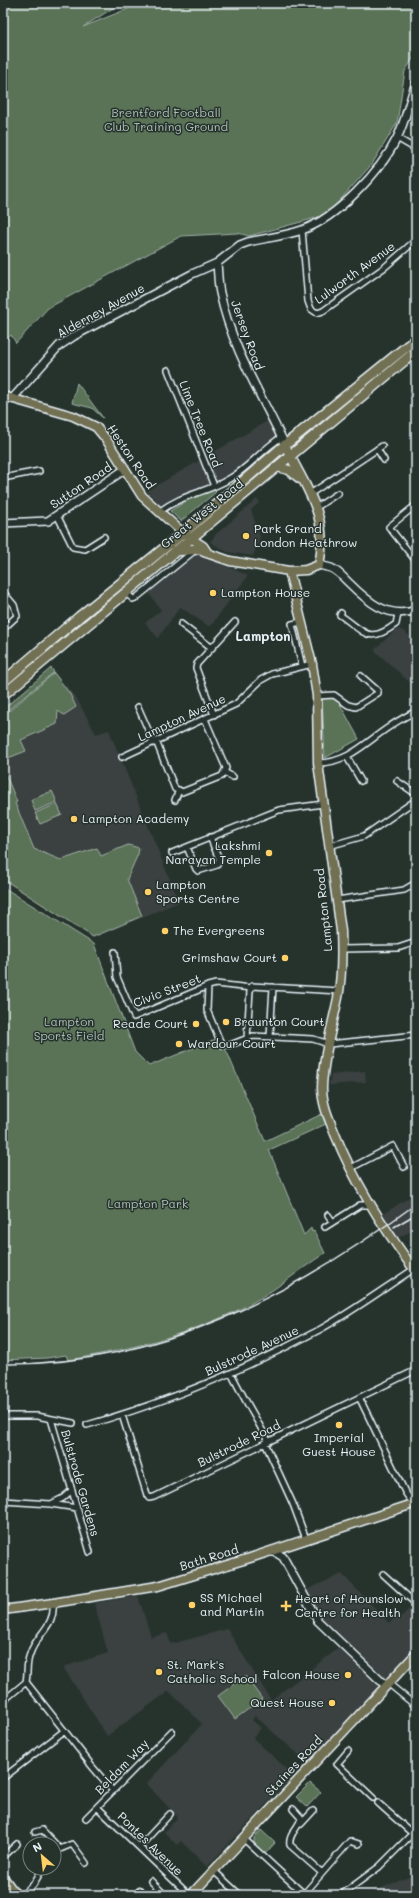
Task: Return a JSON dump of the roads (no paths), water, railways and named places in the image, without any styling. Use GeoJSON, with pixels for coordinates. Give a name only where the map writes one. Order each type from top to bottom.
{"type":"FeatureCollection","features":[{"type":"Feature","properties":{"kind":"highway","name":"Great West Road"},"geometry":{"type":"LineString","coordinates":[[3,695],[128,595],[175,551],[186,536],[242,478],[284,441],[416,339]]}},
{"type":"Feature","properties":{"kind":"highway","name":"Great West Road"},"geometry":{"type":"LineString","coordinates":[[3,682],[79,617],[277,468],[290,455],[416,351]]}},
{"type":"Feature","properties":{"kind":"highway"},"geometry":{"type":"LineString","coordinates":[[242,478],[261,472],[284,455],[290,455]]}},
{"type":"Feature","properties":{"kind":"highway"},"geometry":{"type":"LineString","coordinates":[[175,551],[200,551]]}},
{"type":"Feature","properties":{"kind":"main road","name":"Heston Road"},"geometry":{"type":"LineString","coordinates":[[3,396],[73,416],[92,424],[106,440],[142,496],[186,536],[200,551]]}},
{"type":"Feature","properties":{"kind":"main road","name":"Jersey Road"},"geometry":{"type":"LineString","coordinates":[[284,441],[317,507],[322,526],[322,552],[319,565]]}},
{"type":"Feature","properties":{"kind":"main road"},"geometry":{"type":"LineString","coordinates":[[277,468],[289,470],[304,482]]}},
{"type":"Feature","properties":{"kind":"main road"},"geometry":{"type":"LineString","coordinates":[[200,551],[230,561],[289,571],[306,570],[319,565]]}},
{"type":"Feature","properties":{"kind":"main road","name":"Lampton Road"},"geometry":{"type":"LineString","coordinates":[[289,571],[312,664],[317,696],[318,763],[338,900],[342,949],[339,991],[323,1078],[323,1098],[328,1117],[351,1168],[370,1205],[391,1238],[415,1271]]}},
{"type":"Feature","properties":{"kind":"main road","name":"Bath Road"},"geometry":{"type":"LineString","coordinates":[[3,1610],[158,1586],[292,1544],[416,1502]]}},
{"type":"Feature","properties":{"kind":"main road","name":"Staines Road"},"geometry":{"type":"LineString","coordinates":[[190,1895],[387,1685],[414,1659]]}},
{"type":"Feature","properties":{"kind":"main road"},"geometry":{"type":"LineString","coordinates":[[3,1876],[16,1895]]}},
{"type":"Feature","properties":{"kind":"street"},"geometry":{"type":"LineString","coordinates":[[217,263],[240,245],[302,230],[326,218],[344,204],[381,162],[397,138],[404,122],[416,83]]}},
{"type":"Feature","properties":{"kind":"street"},"geometry":{"type":"LineString","coordinates":[[397,138],[416,149]]}},
{"type":"Feature","properties":{"kind":"street","name":"Lulworth Avenue"},"geometry":{"type":"LineString","coordinates":[[302,230],[308,301],[311,309],[317,313],[323,311],[385,267],[416,240]]}},
{"type":"Feature","properties":{"kind":"street","name":"Alderney Avenue"},"geometry":{"type":"LineString","coordinates":[[12,399],[44,361],[64,343],[192,274],[217,263]]}},
{"type":"Feature","properties":{"kind":"street","name":"Jersey Road"},"geometry":{"type":"LineString","coordinates":[[217,263],[219,292],[227,321],[257,391],[284,441]]}},
{"type":"Feature","properties":{"kind":"street","name":"Lime Tree Road"},"geometry":{"type":"LineString","coordinates":[[168,370],[214,486]]}},
{"type":"Feature","properties":{"kind":"street"},"geometry":{"type":"LineString","coordinates":[[310,494],[382,446]]}},
{"type":"Feature","properties":{"kind":"street"},"geometry":{"type":"LineString","coordinates":[[377,450],[384,460]]}},
{"type":"Feature","properties":{"kind":"street","name":"Sutton Road"},"geometry":{"type":"LineString","coordinates":[[3,524],[45,522],[57,516],[124,470]]}},
{"type":"Feature","properties":{"kind":"street"},"geometry":{"type":"LineString","coordinates":[[3,478],[40,471]]}},
{"type":"Feature","properties":{"kind":"street"},"geometry":{"type":"LineString","coordinates":[[160,512],[186,496],[242,478]]}},
{"type":"Feature","properties":{"kind":"street"},"geometry":{"type":"LineString","coordinates":[[317,507],[338,493]]}},
{"type":"Feature","properties":{"kind":"street"},"geometry":{"type":"LineString","coordinates":[[416,505],[389,527],[416,561]]}},
{"type":"Feature","properties":{"kind":"street"},"geometry":{"type":"LineString","coordinates":[[57,516],[73,547],[85,549],[104,537]]}},
{"type":"Feature","properties":{"kind":"street","name":"Great West Road"},"geometry":{"type":"LineString","coordinates":[[128,595],[136,598],[200,551]]}},
{"type":"Feature","properties":{"kind":"street"},"geometry":{"type":"LineString","coordinates":[[319,565],[331,568],[364,597],[378,607],[398,614],[416,610]]}},
{"type":"Feature","properties":{"kind":"street"},"geometry":{"type":"LineString","coordinates":[[3,629],[17,616],[14,605],[4,594]]}},
{"type":"Feature","properties":{"kind":"street"},"geometry":{"type":"LineString","coordinates":[[341,613],[340,615],[370,635],[378,636],[396,624],[398,614]]}},
{"type":"Feature","properties":{"kind":"street"},"geometry":{"type":"LineString","coordinates":[[214,714],[196,668],[235,622]]}},
{"type":"Feature","properties":{"kind":"street"},"geometry":{"type":"LineString","coordinates":[[301,622],[292,624],[302,666]]}},
{"type":"Feature","properties":{"kind":"street"},"geometry":{"type":"LineString","coordinates":[[181,624],[212,648]]}},
{"type":"Feature","properties":{"kind":"street","name":"Lampton Avenue"},"geometry":{"type":"LineString","coordinates":[[122,757],[236,704],[261,680],[272,674],[312,664]]}},
{"type":"Feature","properties":{"kind":"street"},"geometry":{"type":"LineString","coordinates":[[317,696],[334,695],[348,705],[356,707],[378,693],[378,691],[361,676]]}},
{"type":"Feature","properties":{"kind":"street"},"geometry":{"type":"LineString","coordinates":[[138,707],[175,789],[182,792],[222,776],[226,768],[205,719]]}},
{"type":"Feature","properties":{"kind":"street"},"geometry":{"type":"LineString","coordinates":[[318,763],[331,762],[348,757],[390,726],[416,711]]}},
{"type":"Feature","properties":{"kind":"street"},"geometry":{"type":"LineString","coordinates":[[348,757],[361,781]]}},
{"type":"Feature","properties":{"kind":"street"},"geometry":{"type":"LineString","coordinates":[[224,772],[233,777]]}},
{"type":"Feature","properties":{"kind":"street"},"geometry":{"type":"LineString","coordinates":[[397,781],[416,794]]}},
{"type":"Feature","properties":{"kind":"street"},"geometry":{"type":"LineString","coordinates":[[175,800],[179,790]]}},
{"type":"Feature","properties":{"kind":"street"},"geometry":{"type":"LineString","coordinates":[[329,846],[364,836],[416,800]]}},
{"type":"Feature","properties":{"kind":"street"},"geometry":{"type":"LineString","coordinates":[[172,853],[279,810],[323,804]]}},
{"type":"Feature","properties":{"kind":"street"},"geometry":{"type":"LineString","coordinates":[[187,847],[198,871],[217,865],[219,859],[210,837]]}},
{"type":"Feature","properties":{"kind":"street"},"geometry":{"type":"LineString","coordinates":[[338,900],[404,890],[416,883]]}},
{"type":"Feature","properties":{"kind":"street"},"geometry":{"type":"LineString","coordinates":[[342,949],[398,948],[416,942]]}},
{"type":"Feature","properties":{"kind":"street","name":"Civic Street"},"geometry":{"type":"LineString","coordinates":[[115,952],[117,977],[134,1017],[216,984],[251,988],[255,986],[339,991]]}},
{"type":"Feature","properties":{"kind":"street"},"geometry":{"type":"LineString","coordinates":[[208,986],[207,1010],[223,1045],[230,1045],[253,1036],[312,1039],[329,1044],[416,1035]]}},
{"type":"Feature","properties":{"kind":"street"},"geometry":{"type":"LineString","coordinates":[[270,1037],[273,987]]}},
{"type":"Feature","properties":{"kind":"street"},"geometry":{"type":"LineString","coordinates":[[247,1038],[251,988]]}},
{"type":"Feature","properties":{"kind":"street"},"geometry":{"type":"LineString","coordinates":[[351,1168],[393,1146],[404,1167]]}},
{"type":"Feature","properties":{"kind":"street"},"geometry":{"type":"LineString","coordinates":[[325,1227],[360,1205],[370,1205]]}},
{"type":"Feature","properties":{"kind":"street"},"geometry":{"type":"LineString","coordinates":[[328,1215],[333,1222]]}},
{"type":"Feature","properties":{"kind":"street","name":"Bulstrode Avenue"},"geometry":{"type":"LineString","coordinates":[[87,1425],[122,1415],[231,1373],[320,1329],[415,1271]]}},
{"type":"Feature","properties":{"kind":"street","name":"Bulstrode Road"},"geometry":{"type":"LineString","coordinates":[[122,1415],[142,1482],[149,1498],[157,1496],[266,1442],[360,1399],[416,1370]]}},
{"type":"Feature","properties":{"kind":"street"},"geometry":{"type":"LineString","coordinates":[[231,1373],[244,1398],[254,1412],[295,1506],[306,1539]]}},
{"type":"Feature","properties":{"kind":"street"},"geometry":{"type":"LineString","coordinates":[[360,1399],[403,1488],[409,1498],[416,1502]]}},
{"type":"Feature","properties":{"kind":"street"},"geometry":{"type":"LineString","coordinates":[[3,1416],[37,1416],[73,1424]]}},
{"type":"Feature","properties":{"kind":"street","name":"Bulstrode Gardens"},"geometry":{"type":"LineString","coordinates":[[51,1419],[90,1552]]}},
{"type":"Feature","properties":{"kind":"street"},"geometry":{"type":"LineString","coordinates":[[51,1504],[63,1498],[72,1490]]}},
{"type":"Feature","properties":{"kind":"street"},"geometry":{"type":"LineString","coordinates":[[3,1501],[51,1504],[77,1508]]}},
{"type":"Feature","properties":{"kind":"street"},"geometry":{"type":"LineString","coordinates":[[285,1560],[286,1550],[292,1544]]}},
{"type":"Feature","properties":{"kind":"street"},"geometry":{"type":"LineString","coordinates":[[267,1552],[279,1554],[285,1560],[318,1621],[387,1685],[416,1706]]}},
{"type":"Feature","properties":{"kind":"street"},"geometry":{"type":"LineString","coordinates":[[383,1574],[416,1604]]}},
{"type":"Feature","properties":{"kind":"street"},"geometry":{"type":"LineString","coordinates":[[3,1701],[26,1682],[30,1653],[53,1618],[53,1603]]}},
{"type":"Feature","properties":{"kind":"street"},"geometry":{"type":"LineString","coordinates":[[26,1682],[89,1763],[113,1791]]}},
{"type":"Feature","properties":{"kind":"street"},"geometry":{"type":"LineString","coordinates":[[3,1778],[64,1731]]}},
{"type":"Feature","properties":{"kind":"street","name":"Beldam Way"},"geometry":{"type":"LineString","coordinates":[[86,1818],[172,1731]]}},
{"type":"Feature","properties":{"kind":"street"},"geometry":{"type":"LineString","coordinates":[[348,1751],[337,1764],[373,1798]]}},
{"type":"Feature","properties":{"kind":"street"},"geometry":{"type":"LineString","coordinates":[[341,1895],[379,1867],[414,1832],[378,1803]]}},
{"type":"Feature","properties":{"kind":"street","name":"Pontes Avenue"},"geometry":{"type":"LineString","coordinates":[[97,1807],[190,1895]]}},
{"type":"Feature","properties":{"kind":"street"},"geometry":{"type":"LineString","coordinates":[[293,1809],[301,1818],[300,1825]]}},
{"type":"Feature","properties":{"kind":"street"},"geometry":{"type":"LineString","coordinates":[[313,1811],[291,1835],[289,1840],[290,1845],[322,1873]]}},
{"type":"Feature","properties":{"kind":"street"},"geometry":{"type":"LineString","coordinates":[[139,1847],[170,1814]]}},
{"type":"Feature","properties":{"kind":"street"},"geometry":{"type":"LineString","coordinates":[[35,1832],[42,1830],[48,1836]]}},
{"type":"Feature","properties":{"kind":"street"},"geometry":{"type":"LineString","coordinates":[[243,1838],[304,1894],[350,1841],[359,1844]]}},
{"type":"Feature","properties":{"kind":"street"},"geometry":{"type":"LineString","coordinates":[[3,1857],[17,1844]]}},
{"type":"Feature","properties":{"kind":"street"},"geometry":{"type":"LineString","coordinates":[[62,1848],[72,1844],[86,1863]]}},
{"type":"Feature","properties":{"kind":"street"},"geometry":{"type":"LineString","coordinates":[[214,1871],[240,1895]]}},
{"type":"Feature","properties":{"kind":"street"},"geometry":{"type":"LineString","coordinates":[[22,1895],[33,1885],[38,1876]]}},
{"type":"Feature","properties":{"kind":"street"},"geometry":{"type":"LineString","coordinates":[[150,1881],[164,1894]]}},
{"type":"Feature","properties":{"kind":"street"},"geometry":{"type":"LineString","coordinates":[[136,1895],[140,1890]]}},
{"type":"Feature","properties":{"kind":"railway"},"geometry":{"type":"LineString","coordinates":[[3,1364],[61,1361],[116,1352],[170,1338],[222,1318],[273,1295],[322,1267],[370,1237],[416,1204]]}},
{"type":"Feature","properties":{"kind":"railway"},"geometry":{"type":"LineString","coordinates":[[394,1227],[416,1214]]}},
{"type":"Feature","properties":{"kind":"place","name":"Park Grand London Heathrow"},"geometry":{"type":"Point","coordinates":[246,536]}},
{"type":"Feature","properties":{"kind":"place","name":"Lampton House"},"geometry":{"type":"Point","coordinates":[213,593]}},
{"type":"Feature","properties":{"kind":"place","name":"Lampton Academy"},"geometry":{"type":"Point","coordinates":[74,819]}},
{"type":"Feature","properties":{"kind":"place","name":"Lakshmi Narayan Temple"},"geometry":{"type":"Point","coordinates":[269,853]}},
{"type":"Feature","properties":{"kind":"place","name":"Lampton Sports Centre"},"geometry":{"type":"Point","coordinates":[148,892]}},
{"type":"Feature","properties":{"kind":"place","name":"The Evergreens"},"geometry":{"type":"Point","coordinates":[165,931]}},
{"type":"Feature","properties":{"kind":"place","name":"Grimshaw Court"},"geometry":{"type":"Point","coordinates":[285,958]}},
{"type":"Feature","properties":{"kind":"place","name":"Braunton Court"},"geometry":{"type":"Point","coordinates":[226,1022]}},
{"type":"Feature","properties":{"kind":"place","name":"Reade Court"},"geometry":{"type":"Point","coordinates":[196,1024]}},
{"type":"Feature","properties":{"kind":"place","name":"Wardour Court"},"geometry":{"type":"Point","coordinates":[179,1044]}},
{"type":"Feature","properties":{"kind":"place","name":"Imperial Guest House"},"geometry":{"type":"Point","coordinates":[339,1425]}},
{"type":"Feature","properties":{"kind":"place","name":"SS Michael and Martin"},"geometry":{"type":"Point","coordinates":[192,1605]}},
{"type":"Feature","properties":{"kind":"place","name":"Heart of Hounslow Centre for Health"},"geometry":{"type":"Point","coordinates":[286,1606]}},
{"type":"Feature","properties":{"kind":"place","name":"St. Mark's Catholic School"},"geometry":{"type":"Point","coordinates":[159,1672]}},
{"type":"Feature","properties":{"kind":"place","name":"Falcon House"},"geometry":{"type":"Point","coordinates":[348,1675]}},
{"type":"Feature","properties":{"kind":"place","name":"Quest House"},"geometry":{"type":"Point","coordinates":[332,1703]}},
{"type":"Feature","properties":{"kind":"district","name":"Lampton"},"geometry":{"type":"Point","coordinates":[263,636]}},
{"type":"Feature","properties":{"kind":"park label","name":"Brentford Football Club Training Ground"},"geometry":{"type":"Point","coordinates":[166,120]}},
{"type":"Feature","properties":{"kind":"park label","name":"Lampton Sports Field"},"geometry":{"type":"Point","coordinates":[69,1029]}},
{"type":"Feature","properties":{"kind":"park label","name":"Lampton Park"},"geometry":{"type":"Point","coordinates":[148,1204]}}]}
